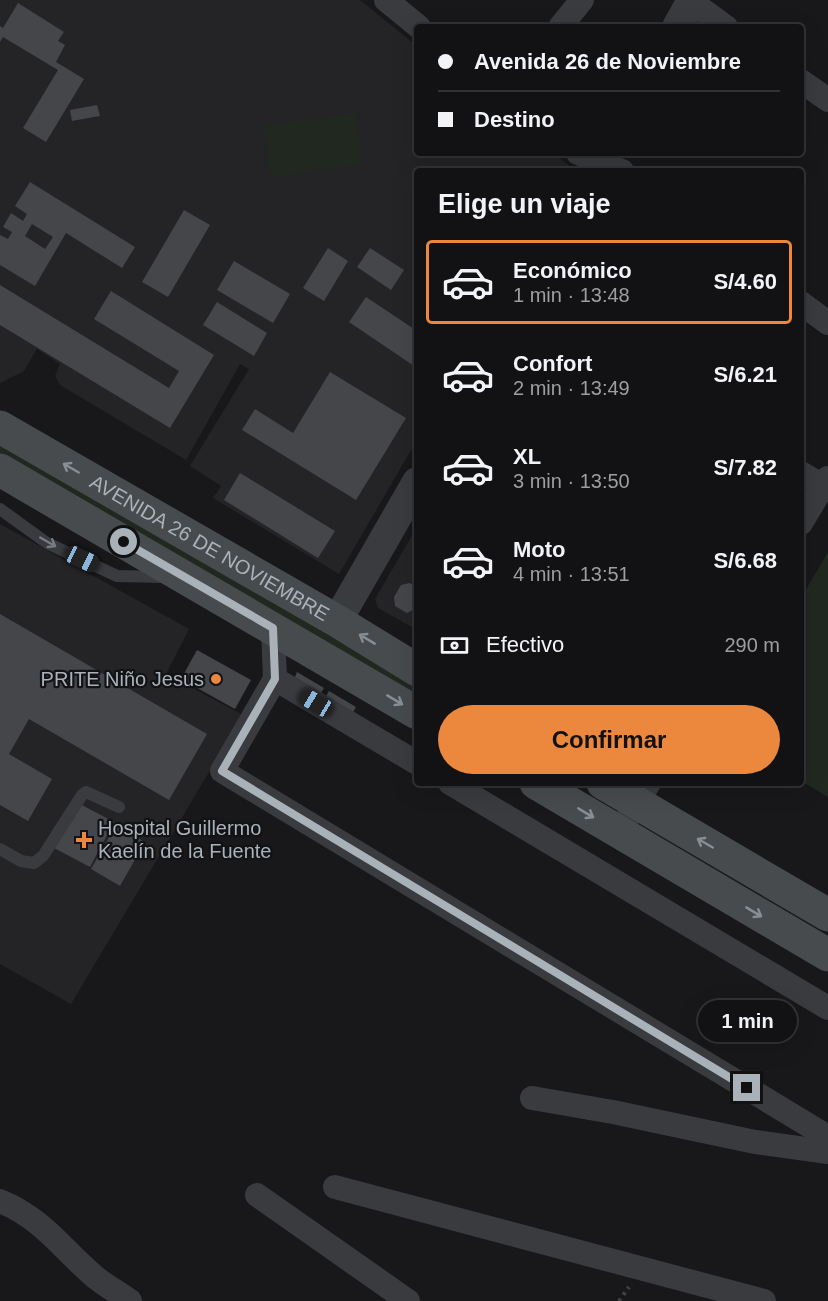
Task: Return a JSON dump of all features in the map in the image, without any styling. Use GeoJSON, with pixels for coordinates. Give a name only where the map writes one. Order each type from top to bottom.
{"type":"FeatureCollection","features":[{"type":"Feature","properties":{"kind":"main road","name":"AVENIDA 26 DE NOVIEMBRE"},"geometry":{"type":"LineString","coordinates":[[0,426],[337,621],[414,668]]}},
{"type":"Feature","properties":{"kind":"main road","name":"AVENIDA 26 DE NOVIEMBRE"},"geometry":{"type":"LineString","coordinates":[[0,470],[414,711]]}},
{"type":"Feature","properties":{"kind":"main road"},"geometry":{"type":"LineString","coordinates":[[541,786],[828,955]]}},
{"type":"Feature","properties":{"kind":"main road"},"geometry":{"type":"LineString","coordinates":[[615,786],[642,793],[828,915]]}},
{"type":"Feature","properties":{"kind":"street"},"geometry":{"type":"LineString","coordinates":[[386,0],[415,24]]}},
{"type":"Feature","properties":{"kind":"street"},"geometry":{"type":"LineString","coordinates":[[562,24],[582,0]]}},
{"type":"Feature","properties":{"kind":"street"},"geometry":{"type":"LineString","coordinates":[[678,24],[690,0],[722,24]]}},
{"type":"Feature","properties":{"kind":"street"},"geometry":{"type":"LineString","coordinates":[[804,83],[828,100]]}},
{"type":"Feature","properties":{"kind":"street"},"geometry":{"type":"LineString","coordinates":[[804,305],[828,323]]}},
{"type":"Feature","properties":{"kind":"street"},"geometry":{"type":"LineString","coordinates":[[804,474],[825,482],[804,518]]}},
{"type":"Feature","properties":{"kind":"street"},"geometry":{"type":"LineString","coordinates":[[337,621],[414,487]]}},
{"type":"Feature","properties":{"kind":"street"},"geometry":{"type":"LineString","coordinates":[[273,628],[275,679],[222,771],[828,1137]]}},
{"type":"Feature","properties":{"kind":"street"},"geometry":{"type":"LineString","coordinates":[[275,679],[414,761]]}},
{"type":"Feature","properties":{"kind":"street"},"geometry":{"type":"LineString","coordinates":[[455,786],[828,1008]]}},
{"type":"Feature","properties":{"kind":"street"},"geometry":{"type":"LineString","coordinates":[[619,832],[642,793]]}},
{"type":"Feature","properties":{"kind":"street"},"geometry":{"type":"LineString","coordinates":[[532,1098],[613,1112],[755,1142],[828,1152]]}},
{"type":"Feature","properties":{"kind":"street"},"geometry":{"type":"LineString","coordinates":[[335,1187],[764,1301]]}},
{"type":"Feature","properties":{"kind":"street"},"geometry":{"type":"LineString","coordinates":[[257,1195],[408,1301]]}},
{"type":"Feature","properties":{"kind":"street"},"geometry":{"type":"LineString","coordinates":[[0,1201],[38,1221],[96,1278],[130,1301]]}},
{"type":"Feature","properties":{"kind":"lane"},"geometry":{"type":"LineString","coordinates":[[0,509],[47,543],[117,576],[186,578]]}},
{"type":"Feature","properties":{"kind":"lane"},"geometry":{"type":"LineString","coordinates":[[0,849],[21,861],[34,863],[43,856],[86,792],[119,807]]}},
{"type":"Feature","properties":{"kind":"shaded area"},"geometry":{"type":"Polygon","coordinates":[[[0,0],[360,0],[414,44],[414,156],[557,156],[572,168],[414,168],[414,445],[339,574],[213,498],[221,486],[190,466],[249,369],[240,364],[186,460],[60,385],[55,376],[60,364],[37,349],[24,371],[0,383],[0,0]]]}},
{"type":"Feature","properties":{"kind":"shaded area"},"geometry":{"type":"Polygon","coordinates":[[[356,113],[363,164],[271,177],[264,126],[356,113]]]}},
{"type":"Feature","properties":{"kind":"shaded area"},"geometry":{"type":"Polygon","coordinates":[[[0,444],[414,685],[414,699],[0,456],[0,444]]]}},
{"type":"Feature","properties":{"kind":"shaded area","name":"Hospital Guillermo Kaelín de la Fuente"},"geometry":{"type":"Polygon","coordinates":[[[0,524],[189,629],[166,674],[243,715],[71,1004],[0,964],[0,524]]]}},
{"type":"Feature","properties":{"kind":"shaded area"},"geometry":{"type":"Polygon","coordinates":[[[414,532],[414,628],[378,608],[375,599],[414,532]]]}},
{"type":"Feature","properties":{"kind":"shaded area"},"geometry":{"type":"Polygon","coordinates":[[[828,552],[828,797],[804,783],[804,593],[828,552]]]}},
{"type":"Feature","properties":{"kind":"building"},"geometry":{"type":"Polygon","coordinates":[[[18,3],[64,32],[58,41],[65,45],[56,62],[84,79],[46,142],[23,128],[58,70],[3,37],[0,42],[0,26],[3,28],[18,3]]]}},
{"type":"Feature","properties":{"kind":"building"},"geometry":{"type":"Polygon","coordinates":[[[97,105],[100,116],[72,121],[70,110],[97,105]]]}},
{"type":"Feature","properties":{"kind":"building"},"geometry":{"type":"Polygon","coordinates":[[[30,182],[135,247],[122,268],[66,233],[35,286],[0,265],[0,235],[8,239],[12,232],[3,227],[11,213],[23,221],[27,214],[15,206],[30,182]],[[32,224],[25,236],[45,249],[53,237],[32,224]]]}},
{"type":"Feature","properties":{"kind":"building"},"geometry":{"type":"Polygon","coordinates":[[[184,210],[210,225],[168,297],[142,282],[184,210]]]}},
{"type":"Feature","properties":{"kind":"building"},"geometry":{"type":"Polygon","coordinates":[[[328,248],[348,261],[324,301],[303,288],[328,248]]]}},
{"type":"Feature","properties":{"kind":"building"},"geometry":{"type":"Polygon","coordinates":[[[370,248],[404,270],[391,290],[357,267],[370,248]]]}},
{"type":"Feature","properties":{"kind":"building"},"geometry":{"type":"Polygon","coordinates":[[[234,261],[290,294],[273,323],[217,290],[234,261]]]}},
{"type":"Feature","properties":{"kind":"building"},"geometry":{"type":"Polygon","coordinates":[[[0,285],[169,388],[179,371],[94,319],[111,291],[214,355],[170,428],[0,325],[0,285]]]}},
{"type":"Feature","properties":{"kind":"building"},"geometry":{"type":"Polygon","coordinates":[[[366,297],[414,329],[414,366],[349,322],[366,297]]]}},
{"type":"Feature","properties":{"kind":"building"},"geometry":{"type":"Polygon","coordinates":[[[217,302],[267,333],[254,356],[203,325],[217,302]]]}},
{"type":"Feature","properties":{"kind":"building"},"geometry":{"type":"Polygon","coordinates":[[[330,372],[406,418],[356,500],[242,430],[255,409],[293,433],[330,372]]]}},
{"type":"Feature","properties":{"kind":"building"},"geometry":{"type":"Polygon","coordinates":[[[240,473],[335,531],[318,558],[224,500],[240,473]]]}},
{"type":"Feature","properties":{"kind":"building"},"geometry":{"type":"Polygon","coordinates":[[[410,583],[414,586],[414,610],[407,613],[395,606],[394,597],[401,585],[410,583]]]}},
{"type":"Feature","properties":{"kind":"building"},"geometry":{"type":"Polygon","coordinates":[[[0,614],[207,734],[169,800],[29,719],[9,754],[52,779],[28,821],[0,805],[0,614]]]}},
{"type":"Feature","properties":{"kind":"building","name":"PRITE Niño Jesus"},"geometry":{"type":"Polygon","coordinates":[[[197,650],[251,680],[235,709],[181,679],[197,650]]]}},
{"type":"Feature","properties":{"kind":"building"},"geometry":{"type":"Polygon","coordinates":[[[297,672],[324,688],[321,693],[295,677],[297,672]]]}},
{"type":"Feature","properties":{"kind":"building"},"geometry":{"type":"Polygon","coordinates":[[[329,691],[356,707],[353,712],[326,696],[329,691]]]}},
{"type":"Feature","properties":{"kind":"building"},"geometry":{"type":"Polygon","coordinates":[[[78,803],[114,822],[90,867],[54,848],[78,803]]]}},
{"type":"Feature","properties":{"kind":"building"},"geometry":{"type":"Polygon","coordinates":[[[116,825],[145,842],[120,886],[91,869],[116,825]]]}},
{"type":"Feature","properties":{"kind":"place","name":"PRITE Niño Jesus"},"geometry":{"type":"Point","coordinates":[216,679]}},
{"type":"Feature","properties":{"kind":"place","name":"Hospital Guillermo Kaelín de la Fuente"},"geometry":{"type":"Point","coordinates":[84,840]}},
{"type":"Feature","properties":{"kind":"route"},"geometry":{"type":"LineString","coordinates":[[124,542],[273,628],[275,679],[222,771],[747,1088]]}}]}
